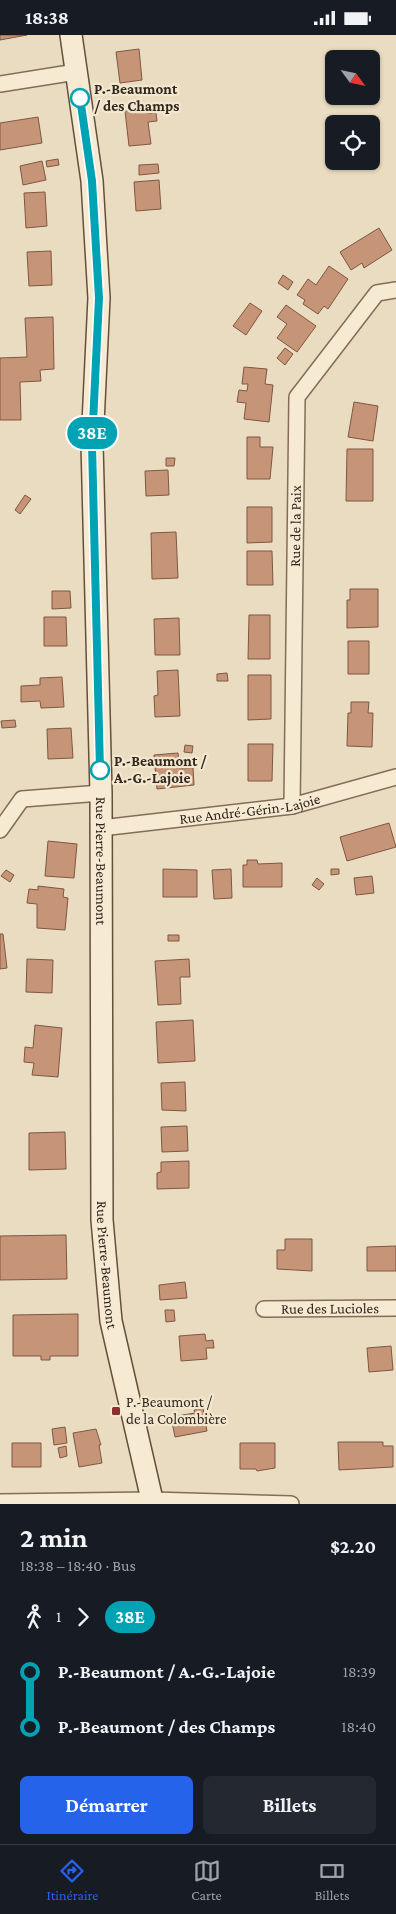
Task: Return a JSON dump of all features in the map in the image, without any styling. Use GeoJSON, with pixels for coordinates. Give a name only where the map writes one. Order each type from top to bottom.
{"type":"FeatureCollection","features":[{"type":"Feature","properties":{"kind":"main road","name":"Rue Pierre-Beaumont"},"geometry":{"type":"LineString","coordinates":[[71,35],[92,181],[99,298],[92,444],[101,793],[102,1219],[111,1321],[153,1502]]}},
{"type":"Feature","properties":{"kind":"street"},"geometry":{"type":"LineString","coordinates":[[0,84],[76,72]]}},
{"type":"Feature","properties":{"kind":"street","name":"Rue de la Paix"},"geometry":{"type":"LineString","coordinates":[[292,806],[298,397],[377,293],[396,290]]}},
{"type":"Feature","properties":{"kind":"street","name":"Rue André-Gérin-Lajoie"},"geometry":{"type":"LineString","coordinates":[[101,828],[292,806],[396,777]]}},
{"type":"Feature","properties":{"kind":"street"},"geometry":{"type":"LineString","coordinates":[[0,830],[22,799],[101,793]]}},
{"type":"Feature","properties":{"kind":"street","name":"Rue des Lucioles"},"geometry":{"type":"LineString","coordinates":[[264,1309],[396,1308]]}},
{"type":"Feature","properties":{"kind":"street"},"geometry":{"type":"LineString","coordinates":[[0,1502],[291,1504]]}},
{"type":"Feature","properties":{"kind":"building"},"geometry":{"type":"Polygon","coordinates":[[[0,35],[27,35],[0,40],[0,35]]]}},
{"type":"Feature","properties":{"kind":"building"},"geometry":{"type":"Polygon","coordinates":[[[139,49],[142,80],[120,83],[116,52],[139,49]]]}},
{"type":"Feature","properties":{"kind":"building"},"geometry":{"type":"Polygon","coordinates":[[[146,109],[147,113],[156,113],[157,121],[148,122],[151,144],[129,146],[125,111],[146,109]]]}},
{"type":"Feature","properties":{"kind":"building"},"geometry":{"type":"Polygon","coordinates":[[[38,117],[42,143],[0,150],[0,123],[38,117]]]}},
{"type":"Feature","properties":{"kind":"building"},"geometry":{"type":"Polygon","coordinates":[[[58,159],[59,165],[47,167],[46,161],[58,159]]]}},
{"type":"Feature","properties":{"kind":"building"},"geometry":{"type":"Polygon","coordinates":[[[42,161],[46,180],[23,185],[20,166],[42,161]]]}},
{"type":"Feature","properties":{"kind":"building"},"geometry":{"type":"Polygon","coordinates":[[[158,164],[159,173],[139,175],[139,165],[158,164]]]}},
{"type":"Feature","properties":{"kind":"building"},"geometry":{"type":"Polygon","coordinates":[[[159,180],[161,209],[136,211],[134,182],[159,180]]]}},
{"type":"Feature","properties":{"kind":"building"},"geometry":{"type":"Polygon","coordinates":[[[45,192],[47,226],[26,228],[24,193],[45,192]]]}},
{"type":"Feature","properties":{"kind":"building"},"geometry":{"type":"Polygon","coordinates":[[[379,228],[392,250],[364,268],[362,263],[351,270],[340,252],[379,228]]]}},
{"type":"Feature","properties":{"kind":"building"},"geometry":{"type":"Polygon","coordinates":[[[51,251],[52,285],[29,286],[27,252],[51,251]]]}},
{"type":"Feature","properties":{"kind":"building"},"geometry":{"type":"Polygon","coordinates":[[[329,266],[348,279],[328,309],[324,306],[318,314],[303,304],[305,300],[297,295],[308,279],[316,285],[329,266]]]}},
{"type":"Feature","properties":{"kind":"building"},"geometry":{"type":"Polygon","coordinates":[[[283,275],[293,282],[288,290],[278,283],[283,275]]]}},
{"type":"Feature","properties":{"kind":"building"},"geometry":{"type":"Polygon","coordinates":[[[250,303],[262,311],[246,335],[233,326],[250,303]]]}},
{"type":"Feature","properties":{"kind":"building"},"geometry":{"type":"Polygon","coordinates":[[[286,305],[316,326],[297,352],[277,338],[287,324],[277,317],[286,305]]]}},
{"type":"Feature","properties":{"kind":"building"},"geometry":{"type":"Polygon","coordinates":[[[53,317],[54,369],[40,370],[41,381],[20,382],[21,420],[0,420],[0,358],[27,357],[25,318],[53,317]]]}},
{"type":"Feature","properties":{"kind":"building"},"geometry":{"type":"Polygon","coordinates":[[[285,348],[293,354],[285,365],[277,358],[285,348]]]}},
{"type":"Feature","properties":{"kind":"building"},"geometry":{"type":"Polygon","coordinates":[[[244,367],[267,369],[265,384],[273,385],[269,422],[244,419],[246,403],[237,402],[239,390],[247,391],[248,384],[242,384],[244,367]]]}},
{"type":"Feature","properties":{"kind":"building"},"geometry":{"type":"Polygon","coordinates":[[[354,402],[378,406],[373,441],[348,437],[354,402]]]}},
{"type":"Feature","properties":{"kind":"building"},"geometry":{"type":"Polygon","coordinates":[[[247,437],[260,437],[260,447],[273,447],[270,479],[247,479],[247,437]]]}},
{"type":"Feature","properties":{"kind":"building"},"geometry":{"type":"Polygon","coordinates":[[[347,449],[373,449],[373,501],[346,501],[347,449]]]}},
{"type":"Feature","properties":{"kind":"building"},"geometry":{"type":"Polygon","coordinates":[[[166,458],[175,458],[174,466],[166,466],[166,458]]]}},
{"type":"Feature","properties":{"kind":"building"},"geometry":{"type":"Polygon","coordinates":[[[168,470],[169,495],[146,496],[145,471],[168,470]]]}},
{"type":"Feature","properties":{"kind":"building"},"geometry":{"type":"Polygon","coordinates":[[[25,495],[31,499],[20,514],[15,510],[25,495]]]}},
{"type":"Feature","properties":{"kind":"building"},"geometry":{"type":"Polygon","coordinates":[[[247,507],[272,507],[272,542],[247,543],[247,507]]]}},
{"type":"Feature","properties":{"kind":"building"},"geometry":{"type":"Polygon","coordinates":[[[176,532],[178,578],[152,579],[151,533],[176,532]]]}},
{"type":"Feature","properties":{"kind":"building"},"geometry":{"type":"Polygon","coordinates":[[[247,551],[272,551],[273,585],[247,585],[247,551]]]}},
{"type":"Feature","properties":{"kind":"building"},"geometry":{"type":"Polygon","coordinates":[[[350,589],[378,589],[378,627],[347,628],[347,600],[350,600],[350,589]]]}},
{"type":"Feature","properties":{"kind":"building"},"geometry":{"type":"Polygon","coordinates":[[[52,591],[70,591],[71,608],[52,609],[52,591]]]}},
{"type":"Feature","properties":{"kind":"building"},"geometry":{"type":"Polygon","coordinates":[[[249,615],[270,615],[270,659],[248,659],[249,615]]]}},
{"type":"Feature","properties":{"kind":"building"},"geometry":{"type":"Polygon","coordinates":[[[44,617],[66,617],[67,646],[44,646],[44,617]]]}},
{"type":"Feature","properties":{"kind":"building"},"geometry":{"type":"Polygon","coordinates":[[[179,618],[180,655],[155,655],[154,619],[179,618]]]}},
{"type":"Feature","properties":{"kind":"building"},"geometry":{"type":"Polygon","coordinates":[[[348,641],[369,641],[369,674],[348,674],[348,641]]]}},
{"type":"Feature","properties":{"kind":"building"},"geometry":{"type":"Polygon","coordinates":[[[178,670],[180,716],[155,717],[154,696],[158,695],[157,671],[178,670]]]}},
{"type":"Feature","properties":{"kind":"building"},"geometry":{"type":"Polygon","coordinates":[[[227,673],[228,681],[217,681],[217,674],[227,673]]]}},
{"type":"Feature","properties":{"kind":"building"},"geometry":{"type":"Polygon","coordinates":[[[248,675],[271,675],[271,719],[248,720],[248,675]]]}},
{"type":"Feature","properties":{"kind":"building"},"geometry":{"type":"Polygon","coordinates":[[[62,677],[64,707],[41,708],[40,701],[21,702],[21,686],[40,685],[40,678],[62,677]]]}},
{"type":"Feature","properties":{"kind":"building"},"geometry":{"type":"Polygon","coordinates":[[[351,702],[369,702],[368,713],[373,713],[372,747],[347,746],[348,713],[351,713],[351,702]]]}},
{"type":"Feature","properties":{"kind":"building"},"geometry":{"type":"Polygon","coordinates":[[[15,720],[16,727],[2,728],[1,721],[15,720]]]}},
{"type":"Feature","properties":{"kind":"building"},"geometry":{"type":"Polygon","coordinates":[[[71,728],[73,758],[48,759],[47,729],[71,728]]]}},
{"type":"Feature","properties":{"kind":"building"},"geometry":{"type":"Polygon","coordinates":[[[248,744],[273,744],[272,781],[248,781],[248,744]]]}},
{"type":"Feature","properties":{"kind":"building"},"geometry":{"type":"Polygon","coordinates":[[[185,745],[193,746],[192,753],[184,752],[185,745]]]}},
{"type":"Feature","properties":{"kind":"building"},"geometry":{"type":"Polygon","coordinates":[[[178,753],[180,769],[193,768],[194,785],[157,789],[154,755],[178,753]]]}},
{"type":"Feature","properties":{"kind":"building"},"geometry":{"type":"Polygon","coordinates":[[[389,823],[396,847],[347,861],[340,837],[389,823]]]}},
{"type":"Feature","properties":{"kind":"building"},"geometry":{"type":"Polygon","coordinates":[[[48,841],[77,844],[74,878],[45,876],[48,841]]]}},
{"type":"Feature","properties":{"kind":"building"},"geometry":{"type":"Polygon","coordinates":[[[247,860],[257,860],[258,864],[282,863],[282,887],[243,887],[243,865],[247,865],[247,860]]]}},
{"type":"Feature","properties":{"kind":"building"},"geometry":{"type":"Polygon","coordinates":[[[163,869],[197,870],[197,897],[163,897],[163,869]]]}},
{"type":"Feature","properties":{"kind":"building"},"geometry":{"type":"Polygon","coordinates":[[[231,869],[232,898],[214,899],[212,870],[231,869]]]}},
{"type":"Feature","properties":{"kind":"building"},"geometry":{"type":"Polygon","coordinates":[[[331,869],[339,869],[339,874],[331,875],[331,869]]]}},
{"type":"Feature","properties":{"kind":"building"},"geometry":{"type":"Polygon","coordinates":[[[6,870],[14,875],[10,882],[1,876],[6,870]]]}},
{"type":"Feature","properties":{"kind":"building"},"geometry":{"type":"Polygon","coordinates":[[[372,876],[374,893],[356,895],[354,878],[372,876]]]}},
{"type":"Feature","properties":{"kind":"building"},"geometry":{"type":"Polygon","coordinates":[[[317,878],[324,884],[319,890],[312,885],[317,878]]]}},
{"type":"Feature","properties":{"kind":"building"},"geometry":{"type":"Polygon","coordinates":[[[38,886],[64,889],[63,897],[68,898],[65,930],[37,928],[37,904],[27,903],[29,889],[38,890],[38,886]]]}},
{"type":"Feature","properties":{"kind":"building"},"geometry":{"type":"Polygon","coordinates":[[[0,934],[3,934],[7,968],[0,969],[0,934]]]}},
{"type":"Feature","properties":{"kind":"building"},"geometry":{"type":"Polygon","coordinates":[[[168,935],[179,935],[179,941],[168,941],[168,935]]]}},
{"type":"Feature","properties":{"kind":"building"},"geometry":{"type":"Polygon","coordinates":[[[27,959],[53,960],[52,993],[26,992],[27,959]]]}},
{"type":"Feature","properties":{"kind":"building"},"geometry":{"type":"Polygon","coordinates":[[[189,959],[190,977],[180,977],[181,1004],[158,1005],[155,961],[189,959]]]}},
{"type":"Feature","properties":{"kind":"building"},"geometry":{"type":"Polygon","coordinates":[[[193,1020],[195,1061],[158,1063],[156,1022],[193,1020]]]}},
{"type":"Feature","properties":{"kind":"building"},"geometry":{"type":"Polygon","coordinates":[[[35,1025],[62,1028],[58,1077],[32,1075],[34,1063],[24,1062],[25,1047],[33,1048],[35,1025]]]}},
{"type":"Feature","properties":{"kind":"building"},"geometry":{"type":"Polygon","coordinates":[[[185,1082],[186,1111],[162,1110],[161,1083],[185,1082]]]}},
{"type":"Feature","properties":{"kind":"building"},"geometry":{"type":"Polygon","coordinates":[[[187,1126],[188,1151],[162,1152],[161,1127],[187,1126]]]}},
{"type":"Feature","properties":{"kind":"building"},"geometry":{"type":"Polygon","coordinates":[[[65,1132],[66,1169],[29,1170],[29,1133],[65,1132]]]}},
{"type":"Feature","properties":{"kind":"building"},"geometry":{"type":"Polygon","coordinates":[[[189,1161],[189,1188],[157,1189],[157,1173],[161,1172],[161,1162],[189,1161]]]}},
{"type":"Feature","properties":{"kind":"building"},"geometry":{"type":"Polygon","coordinates":[[[66,1235],[67,1279],[0,1280],[0,1236],[66,1235]]]}},
{"type":"Feature","properties":{"kind":"building"},"geometry":{"type":"Polygon","coordinates":[[[285,1239],[312,1239],[312,1271],[277,1269],[277,1250],[285,1250],[285,1239]]]}},
{"type":"Feature","properties":{"kind":"building"},"geometry":{"type":"Polygon","coordinates":[[[396,1246],[396,1271],[367,1271],[367,1247],[396,1246]]]}},
{"type":"Feature","properties":{"kind":"building"},"geometry":{"type":"Polygon","coordinates":[[[185,1282],[187,1298],[160,1300],[159,1285],[185,1282]]]}},
{"type":"Feature","properties":{"kind":"building"},"geometry":{"type":"Polygon","coordinates":[[[165,1310],[174,1310],[175,1321],[166,1322],[165,1310]]]}},
{"type":"Feature","properties":{"kind":"building"},"geometry":{"type":"Polygon","coordinates":[[[78,1314],[78,1356],[50,1356],[50,1360],[41,1360],[41,1356],[13,1356],[13,1315],[78,1314]]]}},
{"type":"Feature","properties":{"kind":"building"},"geometry":{"type":"Polygon","coordinates":[[[205,1334],[206,1341],[213,1340],[214,1348],[206,1348],[207,1359],[181,1361],[179,1336],[205,1334]]]}},
{"type":"Feature","properties":{"kind":"building"},"geometry":{"type":"Polygon","coordinates":[[[391,1346],[393,1370],[369,1372],[367,1348],[391,1346]]]}},
{"type":"Feature","properties":{"kind":"building"},"geometry":{"type":"Polygon","coordinates":[[[203,1408],[207,1431],[175,1437],[171,1417],[195,1413],[194,1410],[203,1408]]]}},
{"type":"Feature","properties":{"kind":"building"},"geometry":{"type":"Polygon","coordinates":[[[65,1427],[67,1443],[54,1445],[52,1429],[65,1427]]]}},
{"type":"Feature","properties":{"kind":"building"},"geometry":{"type":"Polygon","coordinates":[[[96,1429],[101,1445],[99,1445],[102,1463],[79,1467],[73,1433],[96,1429]]]}},
{"type":"Feature","properties":{"kind":"building"},"geometry":{"type":"Polygon","coordinates":[[[338,1442],[383,1442],[383,1446],[393,1446],[393,1467],[339,1470],[338,1442]]]}},
{"type":"Feature","properties":{"kind":"building"},"geometry":{"type":"Polygon","coordinates":[[[12,1443],[41,1443],[41,1467],[12,1467],[12,1443]]]}},
{"type":"Feature","properties":{"kind":"building"},"geometry":{"type":"Polygon","coordinates":[[[240,1443],[275,1443],[275,1468],[257,1471],[256,1469],[240,1469],[240,1443]]]}},
{"type":"Feature","properties":{"kind":"building"},"geometry":{"type":"Polygon","coordinates":[[[66,1446],[67,1456],[60,1458],[58,1448],[66,1446]]]}},
{"type":"Feature","properties":{"kind":"bus line","name":"38E"},"geometry":{"type":"LineString","coordinates":[[80,98],[92,181],[99,298],[92,444],[100,770]]}},
{"type":"Feature","properties":{"kind":"place","name":"P.-Beaumont / des Champs"},"geometry":{"type":"Point","coordinates":[80,98]}},
{"type":"Feature","properties":{"kind":"place","name":"P.-Beaumont / A.-G.-Lajoie"},"geometry":{"type":"Point","coordinates":[100,770]}},
{"type":"Feature","properties":{"kind":"place","name":"P.-Beaumont / de la Colombière"},"geometry":{"type":"Point","coordinates":[116,1411]}}]}
